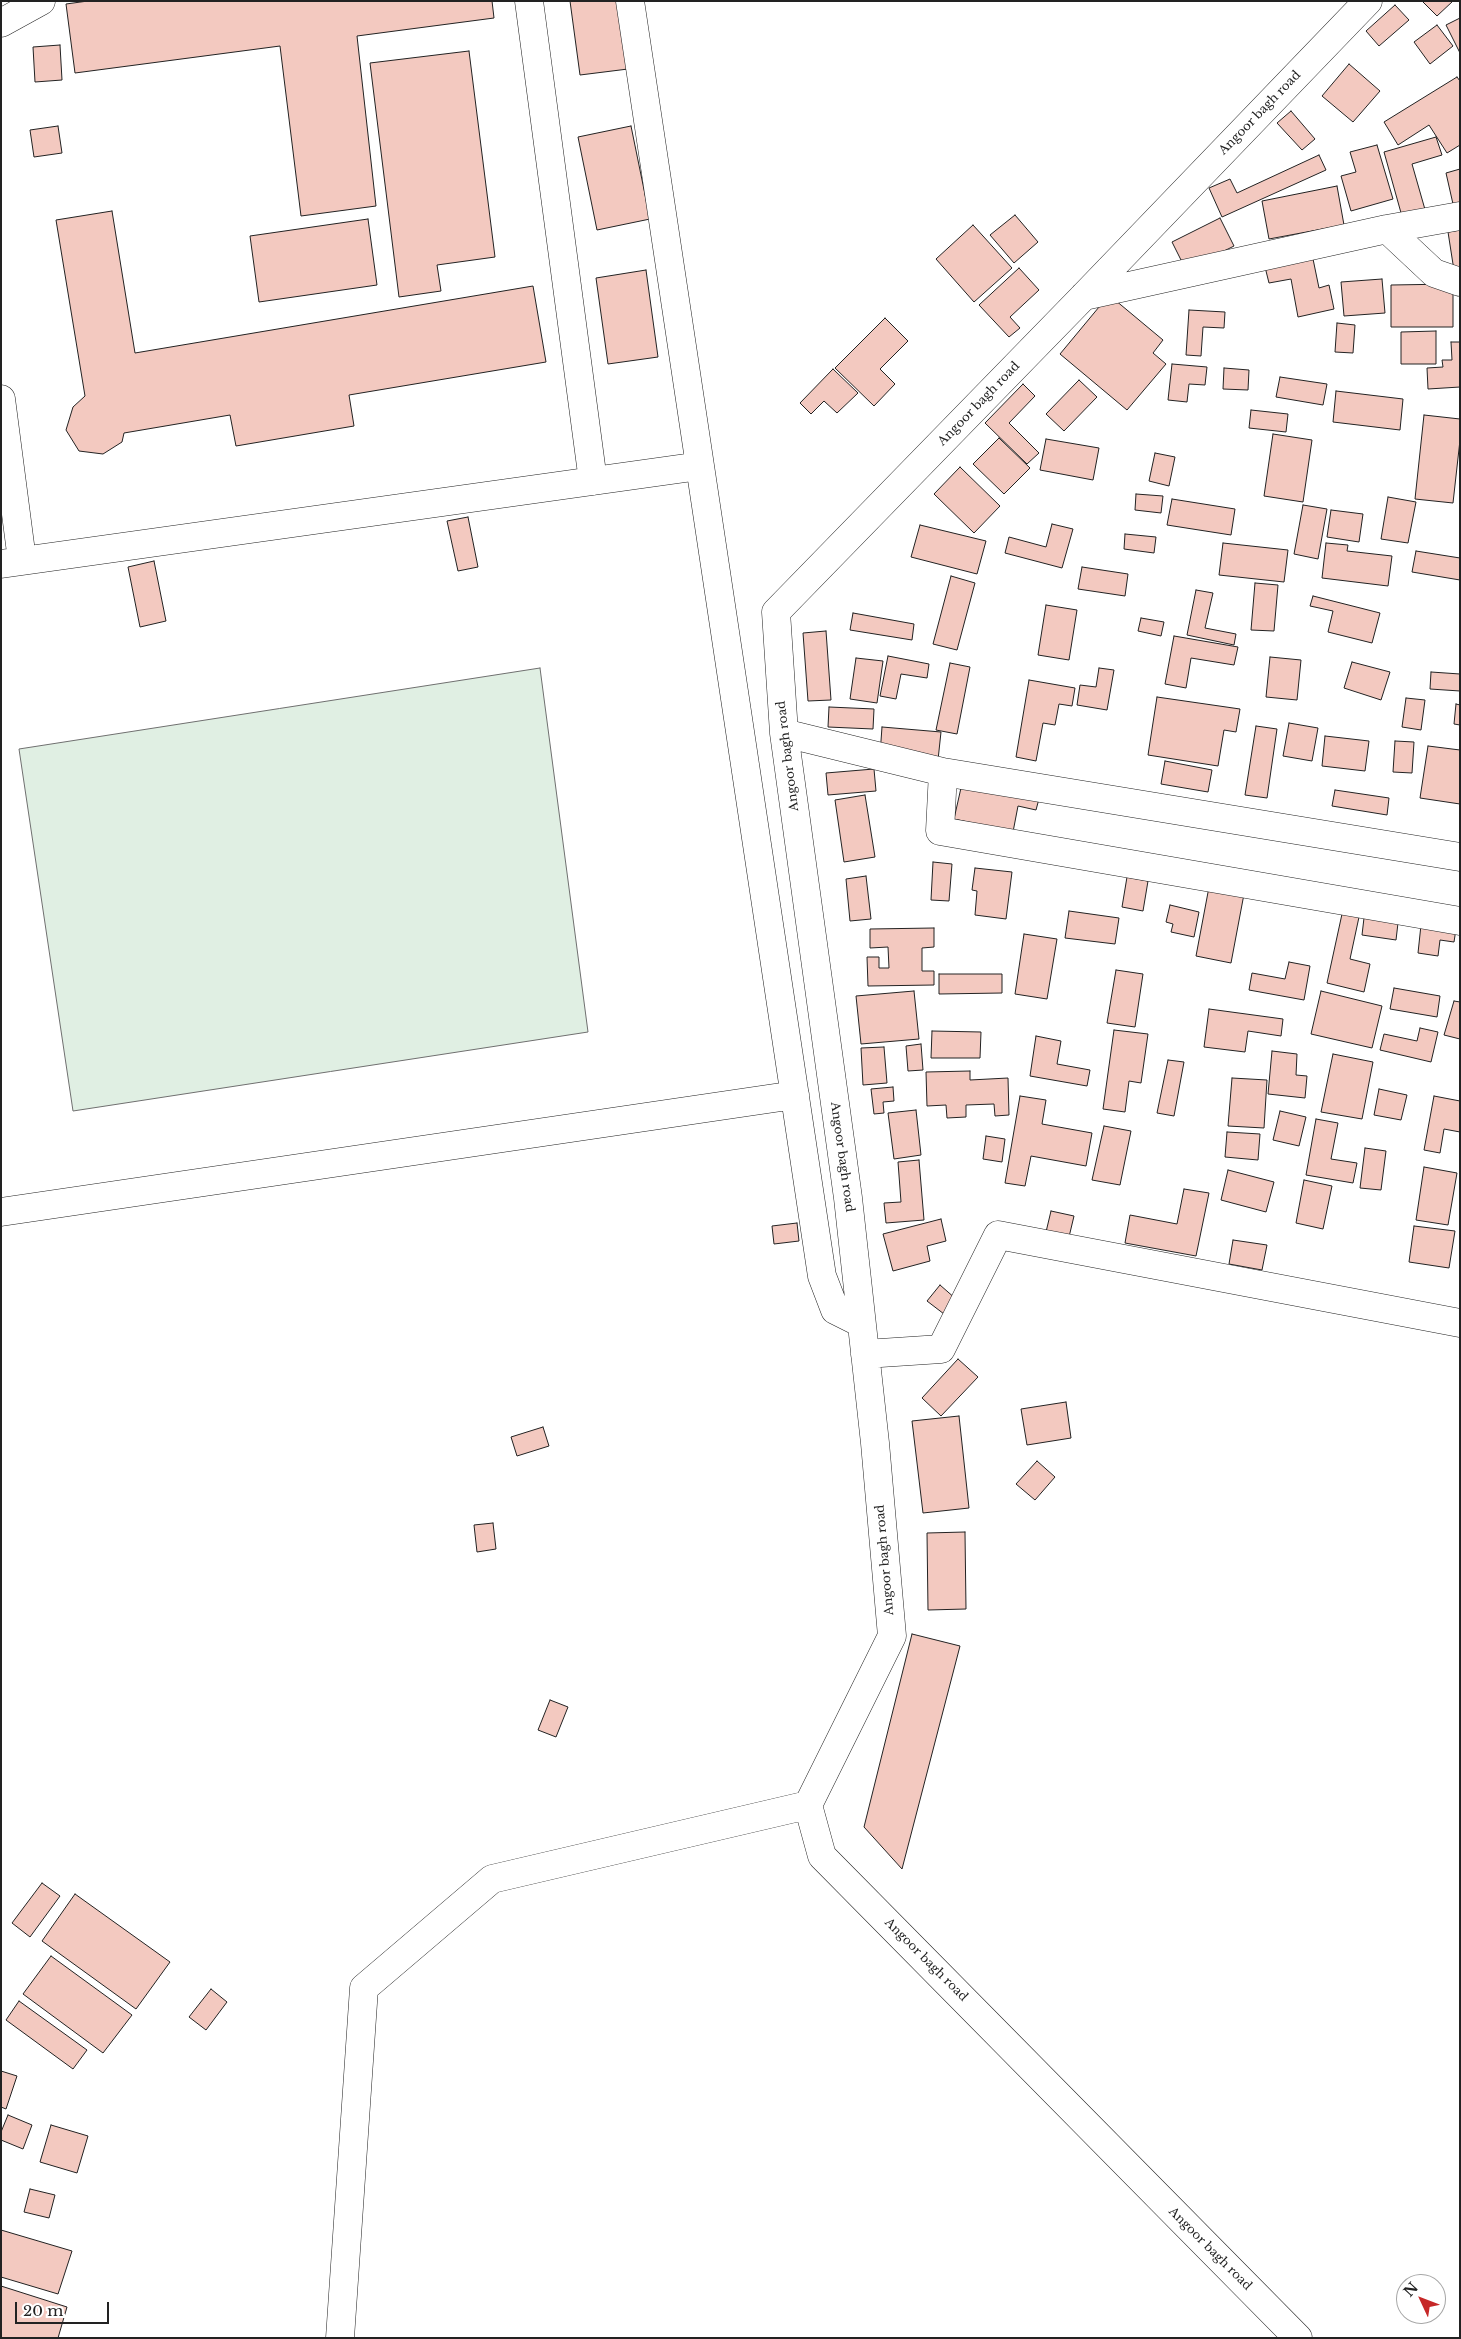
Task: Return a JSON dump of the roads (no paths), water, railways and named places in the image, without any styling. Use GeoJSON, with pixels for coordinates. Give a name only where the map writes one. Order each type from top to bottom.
{"type":"FeatureCollection","features":[{"type":"Feature","properties":{"kind":"street"},"geometry":{"type":"LineString","coordinates":[[1,23],[41,1]]}},
{"type":"Feature","properties":{"kind":"street"},"geometry":{"type":"LineString","coordinates":[[529,1],[593,481]]}},
{"type":"Feature","properties":{"kind":"street"},"geometry":{"type":"LineString","coordinates":[[630,1],[822,1276],[835,1310],[862,1323]]}},
{"type":"Feature","properties":{"kind":"street","name":"Angoor bagh road"},"geometry":{"type":"LineString","coordinates":[[1298,2338],[822,1856],[808,1805],[892,1636],[848,1198],[784,733],[776,612],[1368,1]]}},
{"type":"Feature","properties":{"kind":"street"},"geometry":{"type":"LineString","coordinates":[[1084,296],[1386,229],[1460,216]]}},
{"type":"Feature","properties":{"kind":"street"},"geometry":{"type":"LineString","coordinates":[[1386,229],[1434,273],[1460,282]]}},
{"type":"Feature","properties":{"kind":"street"},"geometry":{"type":"LineString","coordinates":[[1,399],[12,562],[700,466]]}},
{"type":"Feature","properties":{"kind":"street"},"geometry":{"type":"LineString","coordinates":[[784,733],[943,772],[1460,857]]}},
{"type":"Feature","properties":{"kind":"street"},"geometry":{"type":"LineString","coordinates":[[943,772],[940,831],[1460,921]]}},
{"type":"Feature","properties":{"kind":"street"},"geometry":{"type":"LineString","coordinates":[[1,1212],[795,1095]]}},
{"type":"Feature","properties":{"kind":"street"},"geometry":{"type":"LineString","coordinates":[[865,1354],[941,1349],[998,1235],[1460,1323]]}},
{"type":"Feature","properties":{"kind":"street"},"geometry":{"type":"LineString","coordinates":[[340,2338],[364,1988],[492,1879],[808,1805]]}}]}
